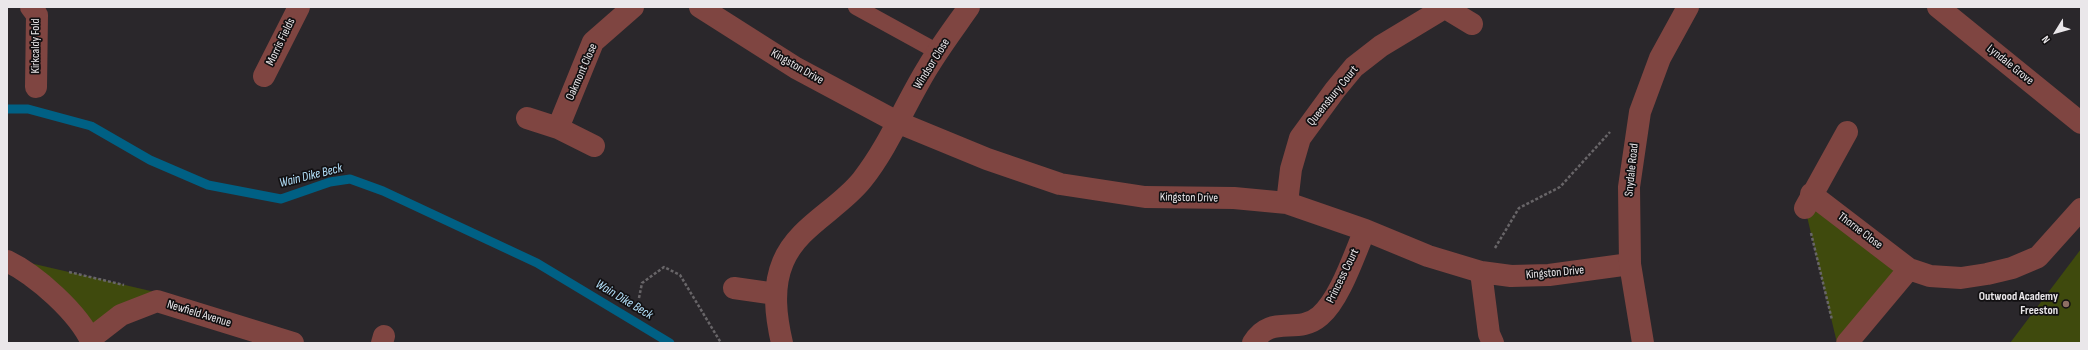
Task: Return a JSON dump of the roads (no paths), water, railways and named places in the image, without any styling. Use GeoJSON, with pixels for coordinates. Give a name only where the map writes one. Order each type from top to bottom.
{"type":"FeatureCollection","features":[{"type":"Feature","properties":{"kind":"street","name":"Kirkcaldy Fold"},"geometry":{"type":"LineString","coordinates":[[32,7],[37,15],[36,86]]}},
{"type":"Feature","properties":{"kind":"street","name":"Morris Fields"},"geometry":{"type":"LineString","coordinates":[[264,76],[299,7]]}},
{"type":"Feature","properties":{"kind":"street","name":"Oakmont Close"},"geometry":{"type":"LineString","coordinates":[[558,128],[593,42],[632,7]]}},
{"type":"Feature","properties":{"kind":"street","name":"Kingston Drive"},"geometry":{"type":"LineString","coordinates":[[700,7],[796,68],[897,122],[988,159],[1060,184],[1145,197],[1234,198],[1286,203],[1365,230],[1428,256],[1481,272],[1511,276],[1549,275],[1630,264]]}},
{"type":"Feature","properties":{"kind":"street","name":"Windsor Close"},"geometry":{"type":"LineString","coordinates":[[897,122],[938,52],[969,7]]}},
{"type":"Feature","properties":{"kind":"street","name":"Queensbury Court"},"geometry":{"type":"LineString","coordinates":[[1286,203],[1291,169],[1300,138],[1354,67],[1381,46],[1444,7],[1472,24]]}},
{"type":"Feature","properties":{"kind":"street","name":"Snydale Road"},"geometry":{"type":"LineString","coordinates":[[1643,343],[1630,264],[1629,187],[1640,112],[1660,58],[1688,7]]}},
{"type":"Feature","properties":{"kind":"street","name":"Lyndale Grove"},"geometry":{"type":"LineString","coordinates":[[1938,7],[2081,123]]}},
{"type":"Feature","properties":{"kind":"street"},"geometry":{"type":"LineString","coordinates":[[527,118],[558,128],[594,146]]}},
{"type":"Feature","properties":{"kind":"street"},"geometry":{"type":"LineString","coordinates":[[782,343],[777,323],[776,294],[782,263],[793,244],[805,231],[848,196],[863,179],[897,122]]}},
{"type":"Feature","properties":{"kind":"street","name":"Thorne Close"},"geometry":{"type":"LineString","coordinates":[[1847,132],[1808,201],[1910,268],[1930,276],[1961,278],[1987,274],[2012,268],[2038,257],[2081,209]]}},
{"type":"Feature","properties":{"kind":"street","name":"Princess Court"},"geometry":{"type":"LineString","coordinates":[[1253,343],[1259,334],[1270,326],[1301,326],[1319,317],[1333,302],[1365,230]]}},
{"type":"Feature","properties":{"kind":"street"},"geometry":{"type":"LineString","coordinates":[[7,261],[20,268],[61,300],[91,341]]}},
{"type":"Feature","properties":{"kind":"street"},"geometry":{"type":"LineString","coordinates":[[1840,335],[1910,268]]}},
{"type":"Feature","properties":{"kind":"street"},"geometry":{"type":"LineString","coordinates":[[1481,272],[1488,334],[1493,343]]}},
{"type":"Feature","properties":{"kind":"street"},"geometry":{"type":"LineString","coordinates":[[734,288],[776,294]]}},
{"type":"Feature","properties":{"kind":"street","name":"Newfield Avenue"},"geometry":{"type":"LineString","coordinates":[[91,341],[121,315],[157,301],[293,343]]}},
{"type":"Feature","properties":{"kind":"lane"},"geometry":{"type":"LineString","coordinates":[[856,7],[938,52]]}},
{"type":"Feature","properties":{"kind":"waterway","name":"Wain Dike Beck"},"geometry":{"type":"LineString","coordinates":[[7,109],[28,109],[91,126],[150,160],[208,185],[281,199],[330,182],[350,179],[383,191],[537,263],[670,343]]}},
{"type":"Feature","properties":{"kind":"place","name":"Outwood Academy Freeston"},"geometry":{"type":"Point","coordinates":[2066,304]}}]}
